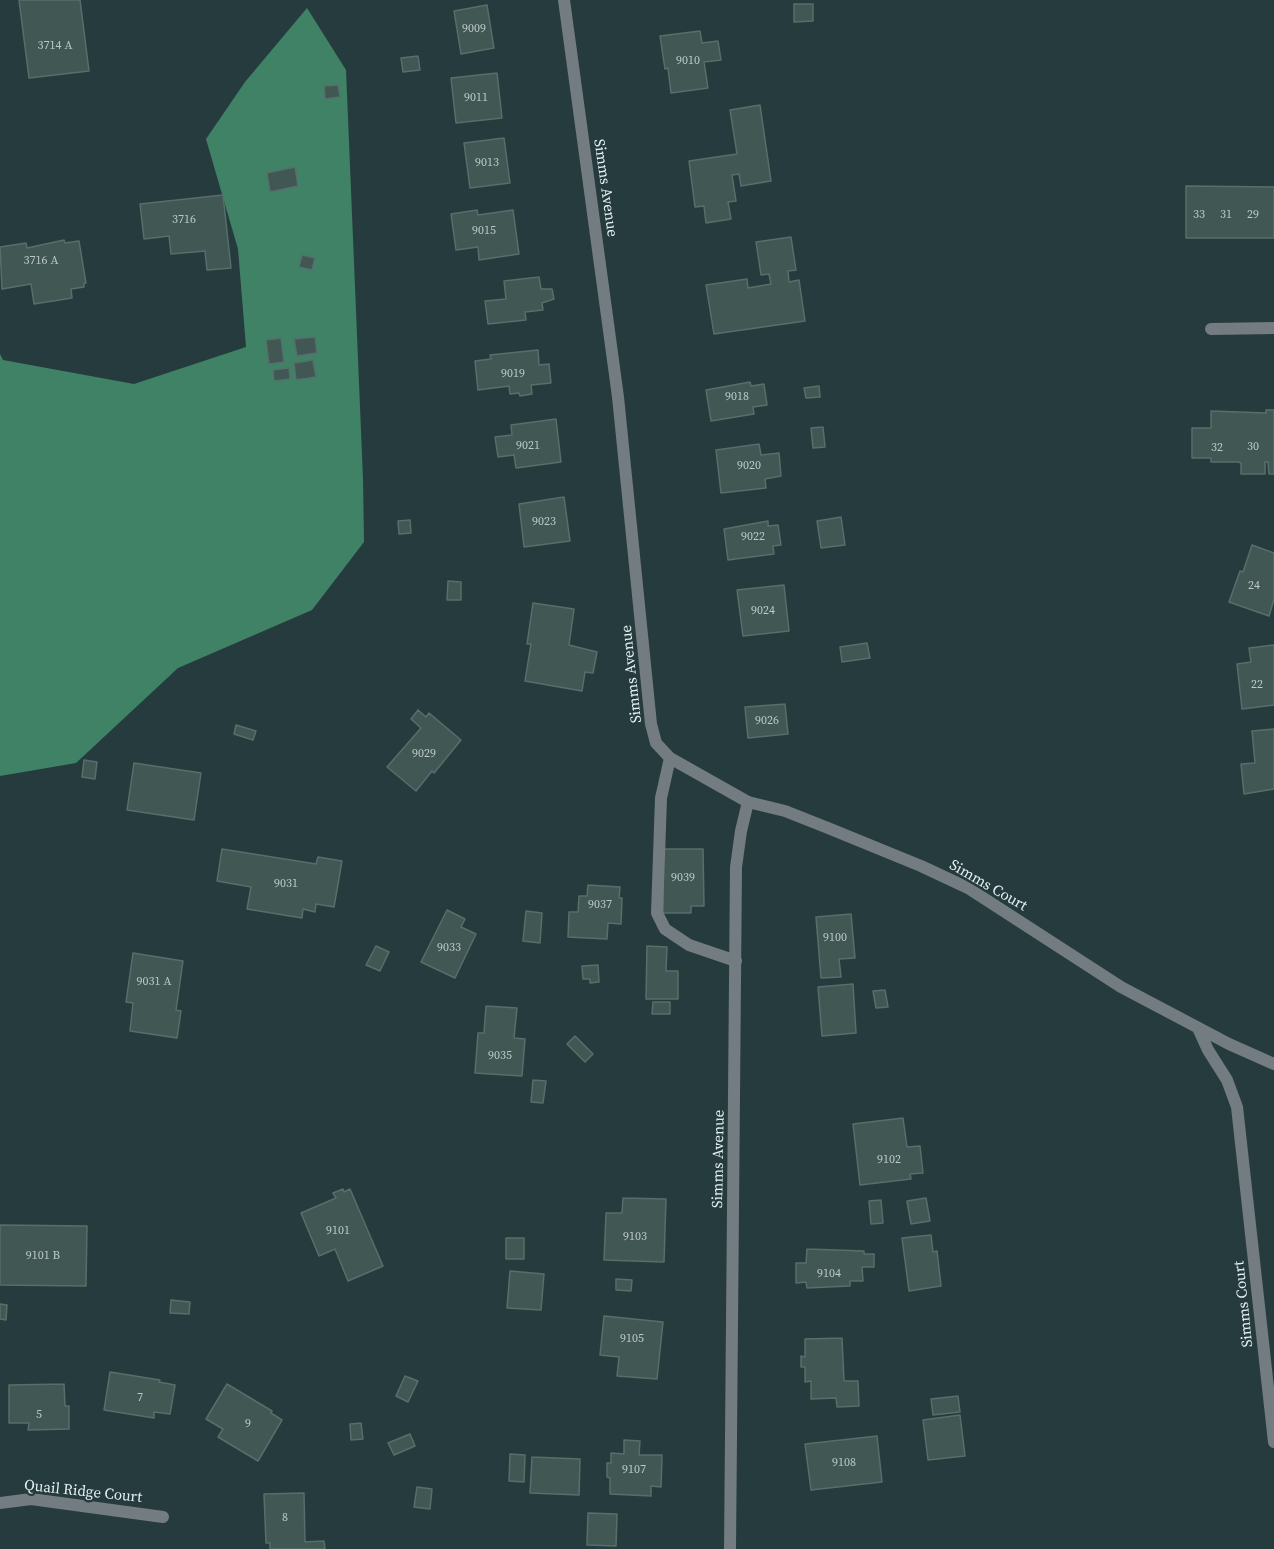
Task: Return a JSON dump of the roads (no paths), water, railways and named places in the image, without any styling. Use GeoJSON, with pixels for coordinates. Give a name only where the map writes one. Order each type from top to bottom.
{"type":"FeatureCollection","features":[{"type":"Feature","properties":{"kind":"street","name":"Simms Avenue"},"geometry":{"type":"LineString","coordinates":[[564,0],[618,397],[651,724],[656,743],[670,758],[748,802],[736,867],[730,1549]]}},
{"type":"Feature","properties":{"kind":"street"},"geometry":{"type":"LineString","coordinates":[[1211,329],[1274,328]]}},
{"type":"Feature","properties":{"kind":"street"},"geometry":{"type":"LineString","coordinates":[[670,758],[661,798],[657,913],[665,929],[689,945],[736,961]]}},
{"type":"Feature","properties":{"kind":"street","name":"Simms Court"},"geometry":{"type":"LineString","coordinates":[[748,802],[796,815],[921,866],[968,888],[1120,987],[1274,1064]]}},
{"type":"Feature","properties":{"kind":"street","name":"Simms Court"},"geometry":{"type":"LineString","coordinates":[[1198,1028],[1208,1050],[1227,1080],[1237,1107],[1274,1442]]}},
{"type":"Feature","properties":{"kind":"street","name":"Quail Ridge Court"},"geometry":{"type":"LineString","coordinates":[[0,1503],[30,1499],[163,1517]]}}]}
